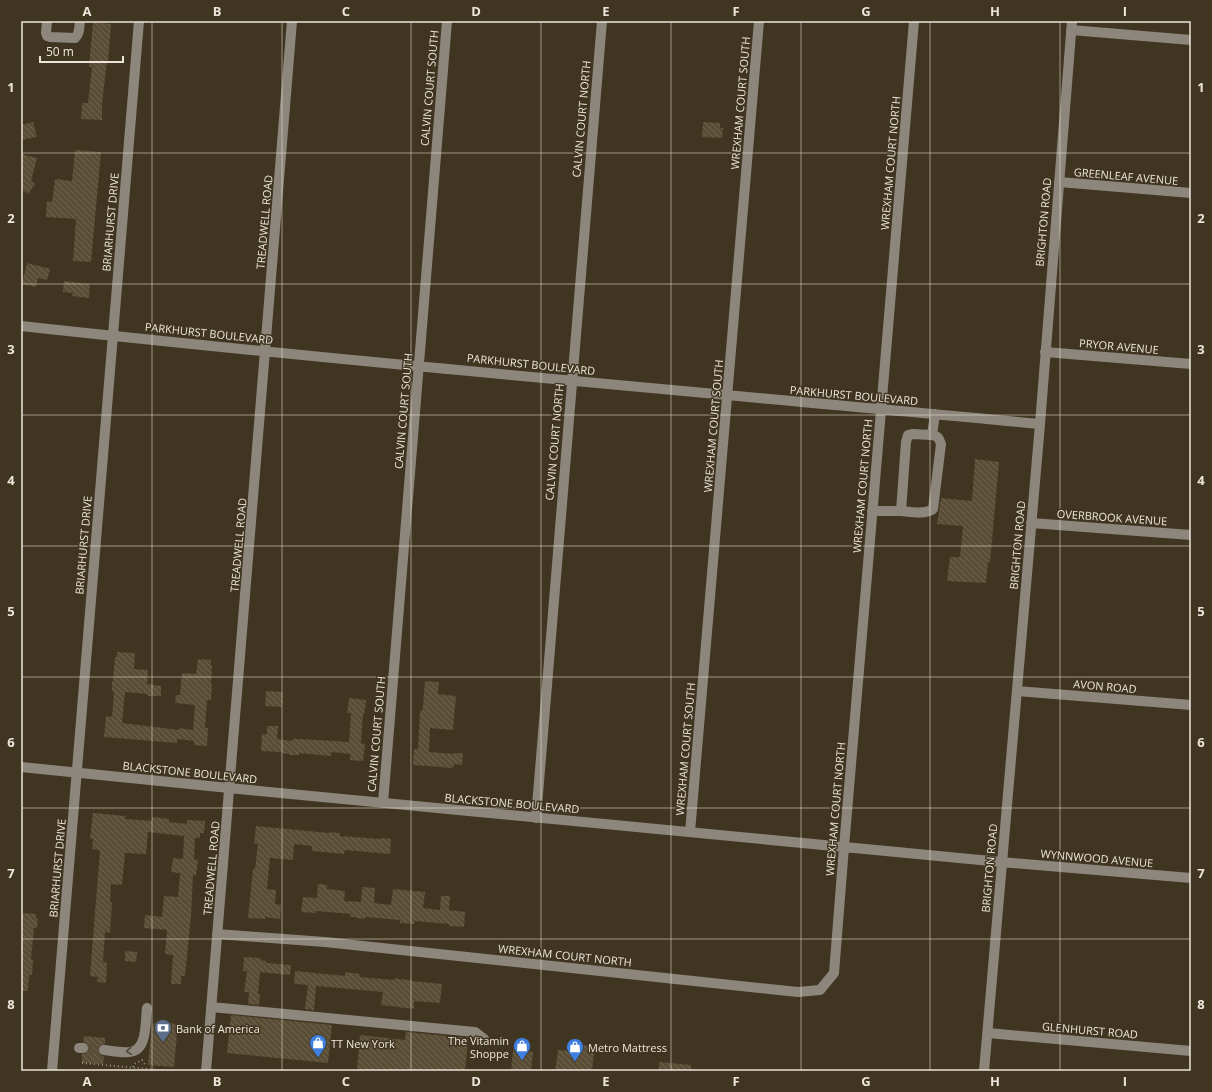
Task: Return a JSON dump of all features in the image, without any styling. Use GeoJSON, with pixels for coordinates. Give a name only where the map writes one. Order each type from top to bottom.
{"type":"FeatureCollection","features":[{"type":"Feature","properties":{"kind":"street"},"geometry":{"type":"LineString","coordinates":[[47,21],[47,36],[75,38],[78,36],[80,21]]}},
{"type":"Feature","properties":{"kind":"street","name":"BRIARHURST DRIVE"},"geometry":{"type":"LineString","coordinates":[[52,1071],[138,21]]}},
{"type":"Feature","properties":{"kind":"street","name":"TREADWELL ROAD"},"geometry":{"type":"LineString","coordinates":[[206,1071],[292,21]]}},
{"type":"Feature","properties":{"kind":"street","name":"CALVIN COURT SOUTH"},"geometry":{"type":"LineString","coordinates":[[383,803],[447,21]]}},
{"type":"Feature","properties":{"kind":"street","name":"CALVIN COURT NORTH"},"geometry":{"type":"LineString","coordinates":[[536,818],[602,21]]}},
{"type":"Feature","properties":{"kind":"street","name":"WREXHAM COURT SOUTH"},"geometry":{"type":"LineString","coordinates":[[690,832],[728,395],[758,21]]}},
{"type":"Feature","properties":{"kind":"street","name":"WREXHAM COURT NORTH"},"geometry":{"type":"LineString","coordinates":[[217,934],[325,942],[798,992],[820,990],[834,973],[914,21]]}},
{"type":"Feature","properties":{"kind":"street"},"geometry":{"type":"LineString","coordinates":[[1072,26],[1191,40]]}},
{"type":"Feature","properties":{"kind":"street","name":"BRIGHTON ROAD"},"geometry":{"type":"LineString","coordinates":[[984,1071],[1040,424],[1072,26]]}},
{"type":"Feature","properties":{"kind":"street","name":"GREENLEAF AVENUE"},"geometry":{"type":"LineString","coordinates":[[1059,182],[1191,193]]}},
{"type":"Feature","properties":{"kind":"street","name":"PARKHURST BOULEVARD"},"geometry":{"type":"LineString","coordinates":[[21,326],[418,366],[1040,424]]}},
{"type":"Feature","properties":{"kind":"street","name":"PRYOR AVENUE"},"geometry":{"type":"LineString","coordinates":[[1045,352],[1191,364]]}},
{"type":"Feature","properties":{"kind":"street"},"geometry":{"type":"LineString","coordinates":[[932,435],[935,414]]}},
{"type":"Feature","properties":{"kind":"street"},"geometry":{"type":"LineString","coordinates":[[872,511],[930,512],[933,509],[941,444],[940,439],[937,436],[908,435],[906,442],[902,511]]}},
{"type":"Feature","properties":{"kind":"street","name":"OVERBROOK AVENUE"},"geometry":{"type":"LineString","coordinates":[[1031,523],[1191,535]]}},
{"type":"Feature","properties":{"kind":"street","name":"AVON ROAD"},"geometry":{"type":"LineString","coordinates":[[1017,691],[1191,705]]}},
{"type":"Feature","properties":{"kind":"street","name":"BLACKSTONE BOULEVARD"},"geometry":{"type":"LineString","coordinates":[[21,767],[1001,862]]}},
{"type":"Feature","properties":{"kind":"street","name":"WYNNWOOD AVENUE"},"geometry":{"type":"LineString","coordinates":[[1001,862],[1191,878]]}},
{"type":"Feature","properties":{"kind":"street"},"geometry":{"type":"LineString","coordinates":[[211,1007],[475,1032],[484,1040]]}},
{"type":"Feature","properties":{"kind":"street"},"geometry":{"type":"LineString","coordinates":[[104,1050],[129,1052],[139,1050],[144,1039],[147,1008]]}},
{"type":"Feature","properties":{"kind":"street","name":"GLENHURST ROAD"},"geometry":{"type":"LineString","coordinates":[[988,1033],[1191,1050]]}},
{"type":"Feature","properties":{"kind":"path"},"geometry":{"type":"LineString","coordinates":[[133,1068],[134,1064],[142,1060],[146,1066],[144,1069]]}},
{"type":"Feature","properties":{"kind":"path"},"geometry":{"type":"LineString","coordinates":[[82,1063],[169,1071]]}},
{"type":"Feature","properties":{"kind":"building"},"geometry":{"type":"Polygon","coordinates":[[[93,22],[111,24],[108,62],[107,61],[102,104],[102,120],[81,119],[82,103],[88,103],[92,67],[89,67],[93,22]]]}},
{"type":"Feature","properties":{"kind":"building"},"geometry":{"type":"Polygon","coordinates":[[[33,122],[37,137],[21,140],[21,125],[33,122]]]}},
{"type":"Feature","properties":{"kind":"building"},"geometry":{"type":"Polygon","coordinates":[[[703,122],[720,123],[720,128],[723,128],[722,138],[702,137],[703,122]]]}},
{"type":"Feature","properties":{"kind":"building"},"geometry":{"type":"Polygon","coordinates":[[[75,150],[101,152],[91,262],[73,261],[76,219],[46,217],[47,201],[52,202],[55,179],[72,181],[75,150]]]}},
{"type":"Feature","properties":{"kind":"building"},"geometry":{"type":"Polygon","coordinates":[[[21,154],[37,158],[31,181],[35,184],[28,194],[21,189],[21,154]]]}},
{"type":"Feature","properties":{"kind":"building"},"geometry":{"type":"Polygon","coordinates":[[[27,263],[50,269],[47,280],[38,278],[36,287],[22,284],[27,263]]]}},
{"type":"Feature","properties":{"kind":"building"},"geometry":{"type":"Polygon","coordinates":[[[64,281],[90,284],[89,298],[72,296],[73,293],[63,292],[64,281]]]}},
{"type":"Feature","properties":{"kind":"building"},"geometry":{"type":"Polygon","coordinates":[[[975,459],[999,462],[990,563],[988,562],[986,583],[947,581],[950,557],[960,557],[963,526],[937,524],[941,498],[972,501],[975,459]]]}},
{"type":"Feature","properties":{"kind":"building"},"geometry":{"type":"Polygon","coordinates":[[[117,652],[135,653],[134,669],[148,670],[147,684],[161,686],[161,696],[148,696],[148,694],[125,692],[122,723],[179,730],[179,728],[193,730],[195,705],[175,703],[176,695],[180,695],[182,673],[196,674],[198,659],[211,660],[211,700],[207,700],[205,728],[208,728],[207,746],[194,745],[194,741],[177,739],[177,743],[104,737],[106,716],[112,717],[114,692],[112,691],[112,681],[113,682],[115,657],[117,657],[117,652]]]}},
{"type":"Feature","properties":{"kind":"building"},"geometry":{"type":"Polygon","coordinates":[[[425,681],[439,682],[438,694],[456,696],[453,730],[430,728],[429,752],[454,754],[463,753],[462,765],[454,764],[453,768],[413,765],[414,749],[418,749],[420,711],[422,711],[423,706],[425,681]]]}},
{"type":"Feature","properties":{"kind":"building"},"geometry":{"type":"Polygon","coordinates":[[[266,691],[283,692],[282,707],[265,706],[266,691]]]}},
{"type":"Feature","properties":{"kind":"building"},"geometry":{"type":"Polygon","coordinates":[[[349,698],[366,700],[364,715],[363,714],[361,743],[365,744],[363,761],[350,760],[350,754],[332,752],[331,756],[299,753],[299,755],[289,755],[282,752],[261,751],[262,734],[267,734],[267,726],[278,726],[277,739],[291,741],[293,739],[302,739],[349,742],[351,713],[347,713],[349,698]]]}},
{"type":"Feature","properties":{"kind":"building"},"geometry":{"type":"Polygon","coordinates":[[[93,813],[125,816],[125,819],[152,821],[152,817],[169,819],[169,822],[187,824],[187,820],[205,821],[204,833],[200,833],[200,838],[195,838],[194,860],[198,860],[196,875],[193,875],[191,916],[185,976],[181,976],[181,984],[171,984],[173,955],[165,954],[167,930],[144,928],[145,915],[162,917],[164,896],[178,897],[180,874],[171,872],[173,858],[183,859],[184,836],[148,832],[146,854],[125,853],[122,885],[111,884],[110,902],[112,903],[110,933],[105,932],[103,962],[107,963],[106,983],[97,982],[98,977],[90,976],[100,850],[92,849],[93,839],[90,839],[93,813]]]}},
{"type":"Feature","properties":{"kind":"building"},"geometry":{"type":"Polygon","coordinates":[[[256,826],[340,833],[340,836],[391,839],[390,854],[345,850],[344,854],[312,851],[312,846],[294,844],[293,860],[270,858],[267,889],[276,890],[275,904],[281,905],[280,919],[265,917],[265,919],[248,918],[253,869],[255,869],[258,844],[254,843],[256,826]]]}},
{"type":"Feature","properties":{"kind":"building"},"geometry":{"type":"Polygon","coordinates":[[[318,884],[327,885],[327,889],[345,891],[344,901],[361,902],[362,887],[375,888],[374,903],[391,905],[393,889],[425,892],[423,908],[440,910],[441,896],[450,896],[449,910],[465,912],[464,927],[415,921],[414,924],[400,923],[400,920],[365,917],[365,919],[356,918],[350,917],[351,914],[316,911],[316,913],[301,912],[303,897],[317,898],[318,884]]]}},
{"type":"Feature","properties":{"kind":"building"},"geometry":{"type":"Polygon","coordinates":[[[21,913],[36,914],[36,919],[38,919],[37,928],[34,928],[31,959],[33,960],[32,975],[29,975],[28,991],[21,991],[21,913]]]}},
{"type":"Feature","properties":{"kind":"building"},"geometry":{"type":"Polygon","coordinates":[[[125,951],[137,952],[136,962],[125,961],[125,951]]]}},
{"type":"Feature","properties":{"kind":"building"},"geometry":{"type":"Polygon","coordinates":[[[244,957],[261,958],[261,960],[266,961],[266,963],[291,965],[290,975],[260,972],[258,994],[260,994],[259,1005],[248,1004],[249,992],[244,992],[247,971],[243,971],[244,957]]]}},
{"type":"Feature","properties":{"kind":"building"},"geometry":{"type":"Polygon","coordinates":[[[295,971],[345,976],[345,972],[360,974],[359,977],[394,980],[394,978],[442,984],[440,1003],[414,1001],[414,1009],[381,1005],[383,992],[316,986],[314,1010],[305,1009],[308,985],[294,984],[295,971]]]}},
{"type":"Feature","properties":{"kind":"building"},"geometry":{"type":"Polygon","coordinates":[[[231,1015],[332,1025],[328,1063],[227,1053],[231,1015]]]}},
{"type":"Feature","properties":{"kind":"building","name":"Bank of America"},"geometry":{"type":"Polygon","coordinates":[[[156,1022],[178,1024],[174,1067],[148,1065],[152,1025],[156,1022]]]}},
{"type":"Feature","properties":{"kind":"building"},"geometry":{"type":"Polygon","coordinates":[[[406,1032],[468,1038],[465,1071],[357,1071],[360,1035],[405,1040],[406,1032]]]}},
{"type":"Feature","properties":{"kind":"building"},"geometry":{"type":"Polygon","coordinates":[[[84,1036],[105,1038],[105,1044],[99,1046],[98,1050],[100,1055],[104,1057],[103,1064],[82,1063],[82,1054],[87,1053],[89,1048],[88,1044],[83,1042],[84,1036]]]}},
{"type":"Feature","properties":{"kind":"building","name":"Metro Mattress"},"geometry":{"type":"Polygon","coordinates":[[[572,1044],[592,1046],[591,1053],[594,1053],[592,1071],[555,1071],[558,1050],[571,1051],[572,1044]]]}},
{"type":"Feature","properties":{"kind":"building","name":"The Vitamin Shoppe"},"geometry":{"type":"Polygon","coordinates":[[[513,1050],[533,1052],[531,1071],[511,1071],[513,1050]]]}},
{"type":"Feature","properties":{"kind":"building"},"geometry":{"type":"Polygon","coordinates":[[[659,1062],[691,1065],[691,1071],[659,1071],[659,1062]]]}},
{"type":"Feature","properties":{"kind":"tunnel"},"geometry":{"type":"LineString","coordinates":[[83,1048],[104,1050]]}},
{"type":"Feature","properties":{"kind":"place","name":"Bank of America"},"geometry":{"type":"Point","coordinates":[163,1043]}},
{"type":"Feature","properties":{"kind":"place","name":"TT New York"},"geometry":{"type":"Point","coordinates":[318,1058]}},
{"type":"Feature","properties":{"kind":"place","name":"The Vitamin Shoppe"},"geometry":{"type":"Point","coordinates":[522,1061]}},
{"type":"Feature","properties":{"kind":"place","name":"Metro Mattress"},"geometry":{"type":"Point","coordinates":[575,1062]}}]}
